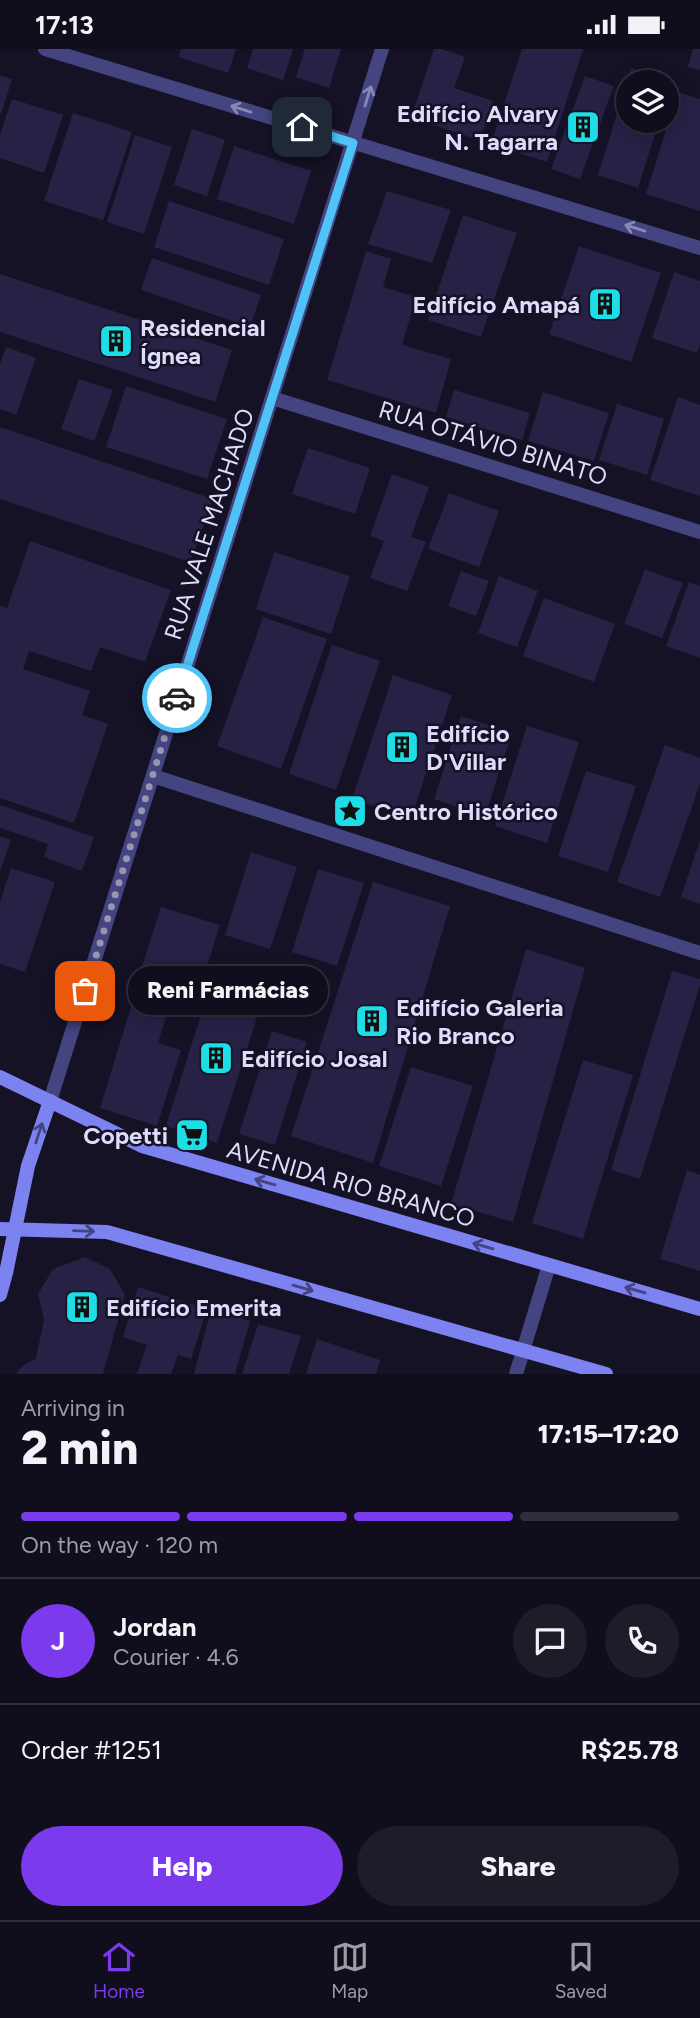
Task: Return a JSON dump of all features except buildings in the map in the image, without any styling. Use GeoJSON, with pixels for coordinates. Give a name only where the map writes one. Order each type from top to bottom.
{"type":"FeatureCollection","features":[{"type":"Feature","properties":{"kind":"street"},"geometry":{"type":"LineString","coordinates":[[45,49],[700,248]]}},
{"type":"Feature","properties":{"kind":"street","name":"RUA VALE MACHADO"},"geometry":{"type":"LineString","coordinates":[[0,1295],[28,1166],[382,49]]}},
{"type":"Feature","properties":{"kind":"street","name":"RUA OTÁVIO BINATO"},"geometry":{"type":"LineString","coordinates":[[272,398],[700,532]]}},
{"type":"Feature","properties":{"kind":"street"},"geometry":{"type":"LineString","coordinates":[[152,776],[700,953]]}},
{"type":"Feature","properties":{"kind":"street","name":"AVENIDA RIO BRANCO"},"geometry":{"type":"LineString","coordinates":[[0,1077],[142,1146],[700,1309]]}},
{"type":"Feature","properties":{"kind":"street"},"geometry":{"type":"LineString","coordinates":[[0,1229],[107,1232],[606,1374]]}},
{"type":"Feature","properties":{"kind":"street"},"geometry":{"type":"LineString","coordinates":[[516,1374],[549,1265]]}},
{"type":"Feature","properties":{"kind":"way so far"},"geometry":{"type":"LineString","coordinates":[[85,991],[177,698]]}},
{"type":"Feature","properties":{"kind":"place","name":"Edifício Alvary N. Tagarra"},"geometry":{"type":"Point","coordinates":[583,127]}},
{"type":"Feature","properties":{"kind":"place","name":"Edifício Amapá"},"geometry":{"type":"Point","coordinates":[605,304]}},
{"type":"Feature","properties":{"kind":"place","name":"Residencial Ígnea"},"geometry":{"type":"Point","coordinates":[116,341]}},
{"type":"Feature","properties":{"kind":"place","name":"Edifício D'Villar"},"geometry":{"type":"Point","coordinates":[402,747]}},
{"type":"Feature","properties":{"kind":"place","name":"Centro Histórico"},"geometry":{"type":"Point","coordinates":[350,811]}},
{"type":"Feature","properties":{"kind":"place","name":"Reni Farmácias"},"geometry":{"type":"Point","coordinates":[85,991]}},
{"type":"Feature","properties":{"kind":"place","name":"Edifício Galeria Rio Branco"},"geometry":{"type":"Point","coordinates":[372,1021]}},
{"type":"Feature","properties":{"kind":"place","name":"Edifício Josal"},"geometry":{"type":"Point","coordinates":[216,1058]}},
{"type":"Feature","properties":{"kind":"place","name":"Copetti"},"geometry":{"type":"Point","coordinates":[192,1135]}},
{"type":"Feature","properties":{"kind":"place","name":"Edifício Emerita"},"geometry":{"type":"Point","coordinates":[82,1307]}},
{"type":"Feature","properties":{"kind":"route"},"geometry":{"type":"LineString","coordinates":[[177,698],[353,143],[302,127]]}}]}
